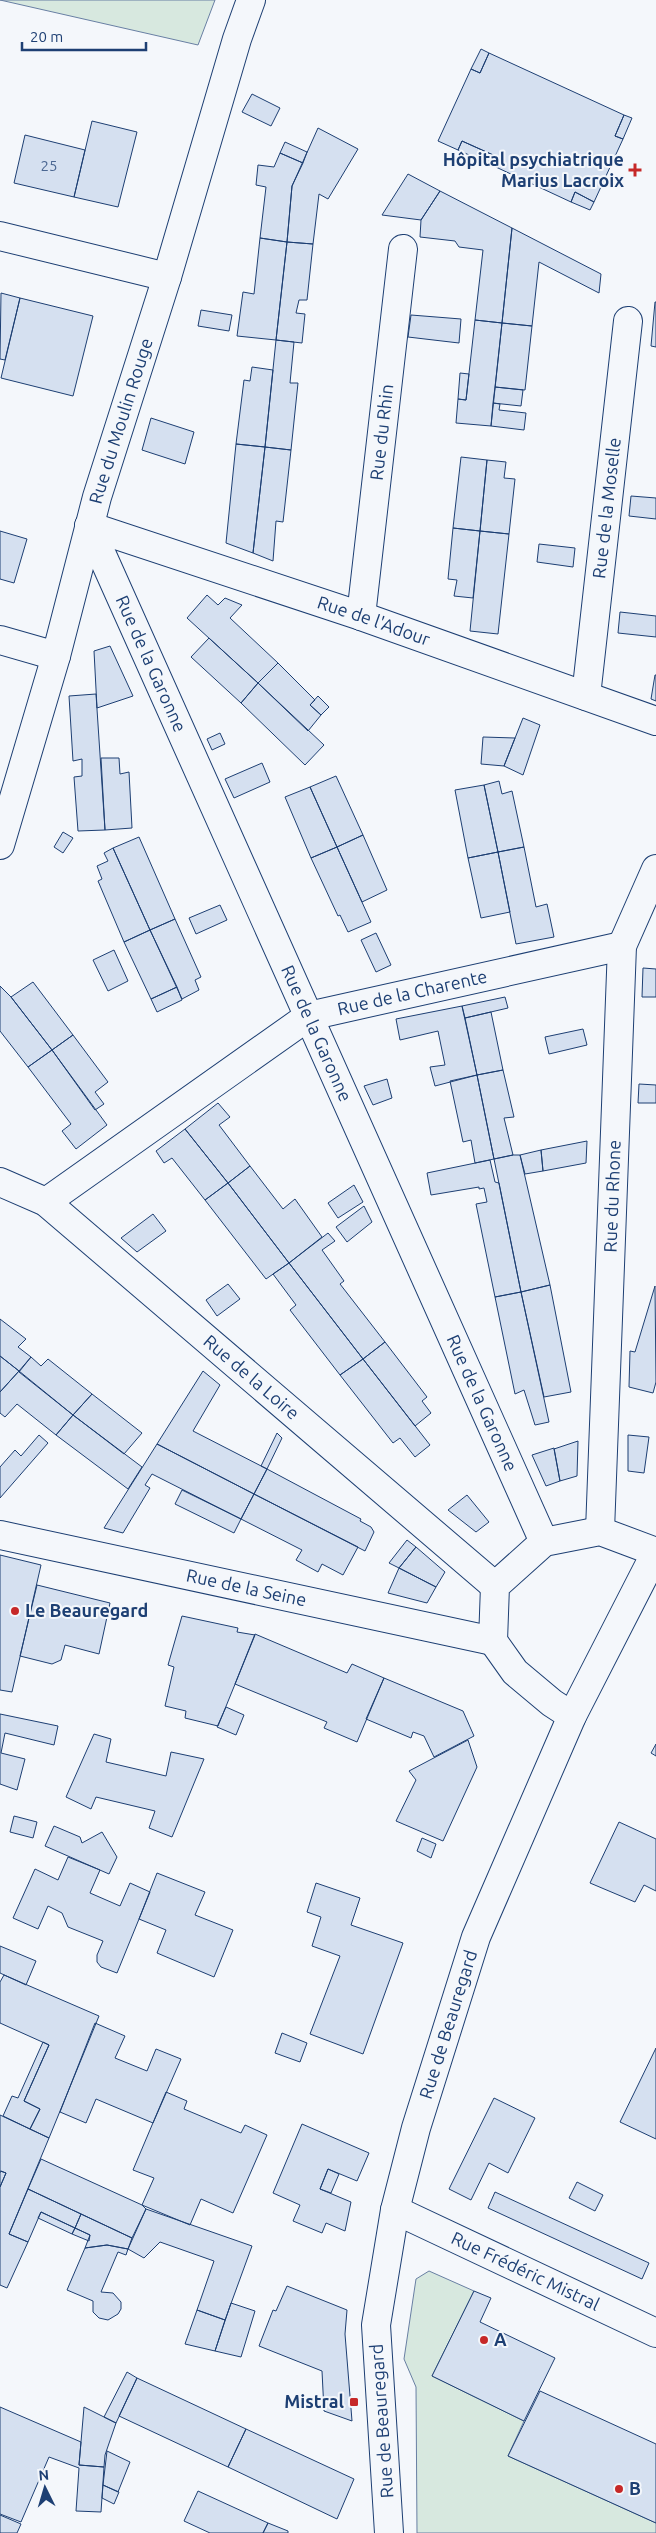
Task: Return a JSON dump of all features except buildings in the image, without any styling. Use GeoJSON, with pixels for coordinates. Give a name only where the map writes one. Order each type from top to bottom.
{"type":"FeatureCollection","features":[{"type":"Feature","properties":{"kind":"street","name":"Rue du Moulin Rouge"},"geometry":{"type":"LineString","coordinates":[[0,845],[56,656],[89,526],[167,277],[237,39],[251,0]]}},
{"type":"Feature","properties":{"kind":"street"},"geometry":{"type":"LineString","coordinates":[[0,236],[167,277]]}},
{"type":"Feature","properties":{"kind":"street","name":"Rue du Rhin"},"geometry":{"type":"LineString","coordinates":[[361,616],[403,249]]}},
{"type":"Feature","properties":{"kind":"street","name":"Rue de la Moselle"},"geometry":{"type":"LineString","coordinates":[[586,696],[628,321]]}},
{"type":"Feature","properties":{"kind":"street","name":"Rue de l'Adour"},"geometry":{"type":"LineString","coordinates":[[89,526],[361,616],[656,721]]}},
{"type":"Feature","properties":{"kind":"street","name":"Rue de la Garonne"},"geometry":{"type":"LineString","coordinates":[[89,526],[544,1542]]}},
{"type":"Feature","properties":{"kind":"street"},"geometry":{"type":"LineString","coordinates":[[0,640],[56,656]]}},
{"type":"Feature","properties":{"kind":"street","name":"Rue du Rhone"},"geometry":{"type":"LineString","coordinates":[[600,1531],[622,946],[656,869]]}},
{"type":"Feature","properties":{"kind":"street","name":"Rue de la Charente"},"geometry":{"type":"LineString","coordinates":[[46,1202],[308,1016],[622,946]]}},
{"type":"Feature","properties":{"kind":"street","name":"Rue de la Loire"},"geometry":{"type":"LineString","coordinates":[[0,1182],[46,1202],[495,1586]]}},
{"type":"Feature","properties":{"kind":"street"},"geometry":{"type":"LineString","coordinates":[[572,1716],[552,1703],[515,1672],[493,1641],[495,1586],[544,1542],[600,1531],[656,1552]]}},
{"type":"Feature","properties":{"kind":"street","name":"Rue de la Seine"},"geometry":{"type":"LineString","coordinates":[[0,1535],[493,1641]]}},
{"type":"Feature","properties":{"kind":"street","name":"Rue de Beauregard"},"geometry":{"type":"LineString","coordinates":[[390,2533],[376,2325],[395,2210],[416,2128],[476,1937],[572,1716],[656,1552]]}},
{"type":"Feature","properties":{"kind":"street","name":"Rue Frédéric Mistral"},"geometry":{"type":"LineString","coordinates":[[395,2210],[656,2333]]}},
{"type":"Feature","properties":{"kind":"shaded area"},"geometry":{"type":"Polygon","coordinates":[[[0,0],[215,0],[198,45],[0,0]]]}},
{"type":"Feature","properties":{"kind":"shaded area"},"geometry":{"type":"Polygon","coordinates":[[[429,2271],[474,2291],[432,2376],[524,2421],[508,2456],[656,2523],[656,2533],[417,2533],[416,2387],[404,2359],[416,2279],[429,2271]]]}},
{"type":"Feature","properties":{"kind":"place","name":"Hôpital psychiatrique Marius Lacroix"},"geometry":{"type":"Point","coordinates":[635,170]}},
{"type":"Feature","properties":{"kind":"place","name":"Le Beauregard"},"geometry":{"type":"Point","coordinates":[15,1611]}},
{"type":"Feature","properties":{"kind":"place","name":"A"},"geometry":{"type":"Point","coordinates":[484,2340]}},
{"type":"Feature","properties":{"kind":"place","name":"Mistral"},"geometry":{"type":"Point","coordinates":[354,2402]}},
{"type":"Feature","properties":{"kind":"place","name":"B"},"geometry":{"type":"Point","coordinates":[619,2489]}}]}
